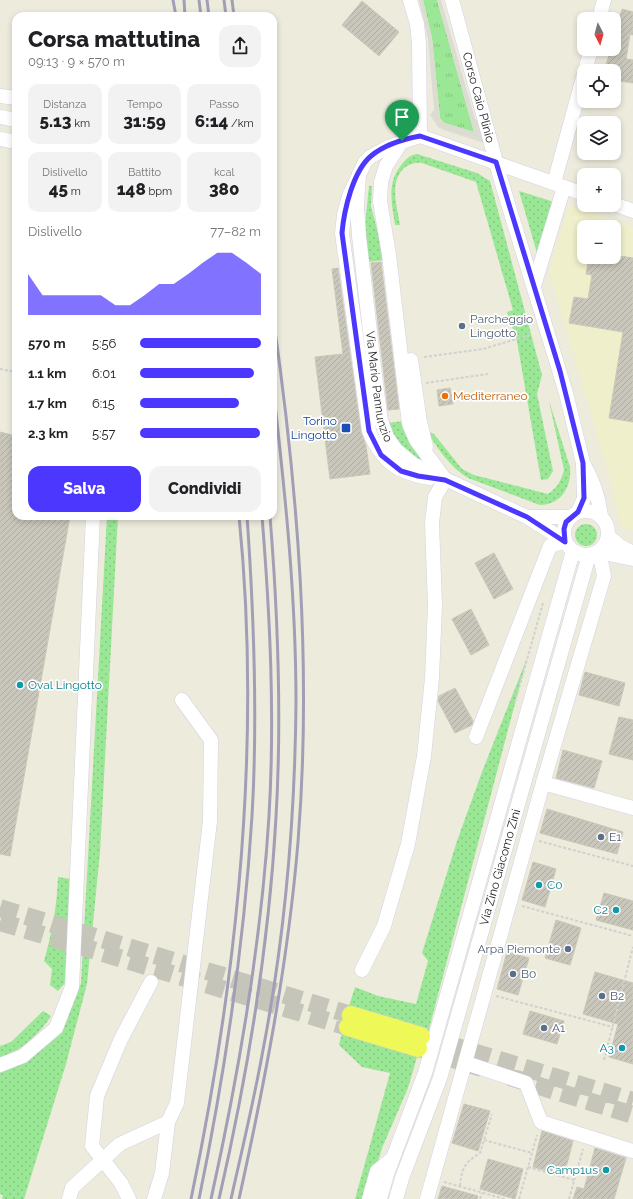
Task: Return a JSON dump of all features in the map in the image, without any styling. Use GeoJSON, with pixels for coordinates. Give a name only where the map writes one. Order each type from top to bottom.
{"type":"FeatureCollection","features":[{"type":"Feature","properties":{"kind":"main road"},"geometry":{"type":"LineString","coordinates":[[349,1021],[419,1042]]}},
{"type":"Feature","properties":{"kind":"street"},"geometry":{"type":"LineString","coordinates":[[410,0],[417,24],[419,43],[420,136],[577,191]]}},
{"type":"Feature","properties":{"kind":"street","name":"Corso Caio Plinio"},"geometry":{"type":"LineString","coordinates":[[452,0],[496,162],[560,371],[583,463],[584,498],[574,514]]}},
{"type":"Feature","properties":{"kind":"street"},"geometry":{"type":"LineString","coordinates":[[601,12],[604,0]]}},
{"type":"Feature","properties":{"kind":"street"},"geometry":{"type":"LineString","coordinates":[[0,96],[12,98]]}},
{"type":"Feature","properties":{"kind":"street"},"geometry":{"type":"LineString","coordinates":[[534,286],[577,105]]}},
{"type":"Feature","properties":{"kind":"street"},"geometry":{"type":"LineString","coordinates":[[0,117],[12,119]]}},
{"type":"Feature","properties":{"kind":"street","name":"Via Mario Pannunzio"},"geometry":{"type":"LineString","coordinates":[[420,136],[402,141],[376,152],[365,162],[349,196],[344,215],[342,233],[365,412],[369,431],[374,444],[381,455],[401,471],[418,476],[445,480]]}},
{"type":"Feature","properties":{"kind":"street"},"geometry":{"type":"LineString","coordinates":[[0,139],[12,141]]}},
{"type":"Feature","properties":{"kind":"street","name":"Via Mario Pannunzio"},"geometry":{"type":"LineString","coordinates":[[402,141],[386,166],[381,182],[380,201],[389,255],[409,424],[416,440],[445,480]]}},
{"type":"Feature","properties":{"kind":"street","name":"Via Mario Pannunzio"},"geometry":{"type":"LineString","coordinates":[[359,174],[357,206],[362,264],[381,421],[385,432],[396,450],[413,464],[445,480]]}},
{"type":"Feature","properties":{"kind":"street"},"geometry":{"type":"LineString","coordinates":[[621,207],[633,211]]}},
{"type":"Feature","properties":{"kind":"street"},"geometry":{"type":"LineString","coordinates":[[345,253],[362,264]]}},
{"type":"Feature","properties":{"kind":"street","name":"Via Mario Pannunzio"},"geometry":{"type":"LineString","coordinates":[[389,255],[404,308],[420,422],[428,456]]}},
{"type":"Feature","properties":{"kind":"street","name":"Corso Caio Plinio"},"geometry":{"type":"LineString","coordinates":[[583,463],[594,482],[600,500],[602,517]]}},
{"type":"Feature","properties":{"kind":"street"},"geometry":{"type":"LineString","coordinates":[[362,970],[384,926],[408,844],[424,756],[433,664],[435,605],[432,523],[434,497],[445,480],[527,517],[579,554],[594,554],[633,559]]}},
{"type":"Feature","properties":{"kind":"street"},"geometry":{"type":"LineString","coordinates":[[527,517],[574,514],[590,511],[602,517],[606,522],[608,536],[603,547],[594,554]]}},
{"type":"Feature","properties":{"kind":"street"},"geometry":{"type":"LineString","coordinates":[[569,546],[564,529],[574,514]]}},
{"type":"Feature","properties":{"kind":"street"},"geometry":{"type":"LineString","coordinates":[[0,1065],[23,1056],[39,1045],[56,1028],[72,987],[93,520]]}},
{"type":"Feature","properties":{"kind":"street"},"geometry":{"type":"LineString","coordinates":[[608,536],[620,546],[633,553]]}},
{"type":"Feature","properties":{"kind":"street"},"geometry":{"type":"LineString","coordinates":[[476,737],[550,546],[569,546]]}},
{"type":"Feature","properties":{"kind":"street","name":"Via Zino Giacomo Zini"},"geometry":{"type":"LineString","coordinates":[[380,1199],[393,1158],[425,1072],[569,546]]}},
{"type":"Feature","properties":{"kind":"street"},"geometry":{"type":"LineString","coordinates":[[427,1199],[543,783],[604,576],[601,561],[594,554]]}},
{"type":"Feature","properties":{"kind":"street","name":"Via Zino Giacomo Zini"},"geometry":{"type":"LineString","coordinates":[[396,1199],[402,1178],[440,1078],[594,554]]}},
{"type":"Feature","properties":{"kind":"street"},"geometry":{"type":"LineString","coordinates":[[154,1199],[162,1173],[168,1122],[177,1102],[210,821],[210,740],[182,700]]}},
{"type":"Feature","properties":{"kind":"street"},"geometry":{"type":"LineString","coordinates":[[543,783],[633,808]]}},
{"type":"Feature","properties":{"kind":"street"},"geometry":{"type":"LineString","coordinates":[[129,1199],[121,1183],[92,1146],[97,1096],[121,1039],[151,982]]}},
{"type":"Feature","properties":{"kind":"street"},"geometry":{"type":"LineString","coordinates":[[466,1063],[526,1083],[541,1122],[633,1151]]}},
{"type":"Feature","properties":{"kind":"street"},"geometry":{"type":"LineString","coordinates":[[69,1199],[72,1188],[120,1144],[168,1122]]}},
{"type":"Feature","properties":{"kind":"street"},"geometry":{"type":"LineString","coordinates":[[369,1199],[377,1171],[393,1158]]}},
{"type":"Feature","properties":{"kind":"path"},"geometry":{"type":"LineString","coordinates":[[410,359],[483,349],[530,335]]}},
{"type":"Feature","properties":{"kind":"path"},"geometry":{"type":"LineString","coordinates":[[0,369],[12,371]]}},
{"type":"Feature","properties":{"kind":"path"},"geometry":{"type":"LineString","coordinates":[[532,840],[633,866]]}},
{"type":"Feature","properties":{"kind":"path"},"geometry":{"type":"LineString","coordinates":[[515,904],[633,936]]}},
{"type":"Feature","properties":{"kind":"path"},"geometry":{"type":"LineString","coordinates":[[604,1060],[633,947]]}},
{"type":"Feature","properties":{"kind":"path"},"geometry":{"type":"LineString","coordinates":[[490,994],[613,1027]]}},
{"type":"Feature","properties":{"kind":"path"},"geometry":{"type":"LineString","coordinates":[[460,1187],[462,1172],[468,1160],[480,1153],[492,1114]]}},
{"type":"Feature","properties":{"kind":"path"},"geometry":{"type":"LineString","coordinates":[[519,1199],[541,1122]]}},
{"type":"Feature","properties":{"kind":"path"},"geometry":{"type":"LineString","coordinates":[[569,1199],[586,1136]]}},
{"type":"Feature","properties":{"kind":"path"},"geometry":{"type":"LineString","coordinates":[[484,1140],[532,1153]]}},
{"type":"Feature","properties":{"kind":"path"},"geometry":{"type":"LineString","coordinates":[[528,1167],[574,1180]]}},
{"type":"Feature","properties":{"kind":"path"},"geometry":{"type":"LineString","coordinates":[[441,1182],[505,1199]]}},
{"type":"Feature","properties":{"kind":"path"},"geometry":{"type":"LineString","coordinates":[[480,1199],[482,1193]]}},
{"type":"Feature","properties":{"kind":"shaded area"},"geometry":{"type":"Polygon","coordinates":[[[419,0],[423,0],[432,38],[440,118],[444,123],[474,132],[437,0],[441,0],[475,119],[484,123],[484,143],[438,127],[430,115],[434,110],[428,39],[419,0]]]}},
{"type":"Feature","properties":{"kind":"shaded area"},"geometry":{"type":"Polygon","coordinates":[[[569,205],[577,208],[577,212],[589,212],[613,220],[577,220],[577,264],[621,264],[621,223],[633,227],[633,531],[621,526],[612,485],[549,272],[569,205]]]}},
{"type":"Feature","properties":{"kind":"green space"},"geometry":{"type":"Polygon","coordinates":[[[423,0],[437,0],[474,132],[444,123],[440,118],[432,38],[423,0]]]}},
{"type":"Feature","properties":{"kind":"green space"},"geometry":{"type":"Polygon","coordinates":[[[417,154],[477,173],[490,181],[542,375],[537,394],[553,471],[548,479],[541,480],[517,341],[507,312],[513,310],[476,182],[422,163],[408,165],[399,174],[395,187],[400,225],[395,225],[391,194],[394,179],[397,171],[405,160],[410,156],[417,154]]]}},
{"type":"Feature","properties":{"kind":"green space"},"geometry":{"type":"Polygon","coordinates":[[[369,186],[372,186],[371,206],[385,260],[367,262],[364,235],[369,186]]]}},
{"type":"Feature","properties":{"kind":"green space"},"geometry":{"type":"Polygon","coordinates":[[[519,191],[554,202],[537,253],[519,191]]]}},
{"type":"Feature","properties":{"kind":"green space"},"geometry":{"type":"Polygon","coordinates":[[[549,401],[570,467],[570,474],[564,494],[554,502],[547,504],[540,505],[461,474],[450,463],[427,431],[434,434],[462,469],[474,475],[548,494],[559,484],[564,470],[549,401]]]}},
{"type":"Feature","properties":{"kind":"green space"},"geometry":{"type":"Polygon","coordinates":[[[405,421],[426,459],[421,461],[398,445],[387,423],[405,421]]]}},
{"type":"Feature","properties":{"kind":"green space"},"geometry":{"type":"Polygon","coordinates":[[[107,520],[118,520],[100,852],[87,984],[66,1064],[24,1199],[2,1199],[3,1195],[0,1194],[0,1073],[28,1060],[60,1034],[81,983],[107,520]]]}},
{"type":"Feature","properties":{"kind":"green space"},"geometry":{"type":"Polygon","coordinates":[[[586,524],[594,527],[597,535],[594,543],[586,546],[578,543],[575,535],[578,527],[586,524]]]}},
{"type":"Feature","properties":{"kind":"green space"},"geometry":{"type":"Polygon","coordinates":[[[527,658],[429,1029],[349,1006],[355,987],[378,996],[416,1004],[428,961],[422,953],[457,841],[482,772],[527,658]]]}},
{"type":"Feature","properties":{"kind":"green space"},"geometry":{"type":"Polygon","coordinates":[[[58,877],[70,879],[65,983],[58,991],[50,985],[52,969],[44,961],[54,919],[58,877]]]}},
{"type":"Feature","properties":{"kind":"green space"},"geometry":{"type":"Polygon","coordinates":[[[43,1011],[51,1016],[35,1036],[15,1051],[0,1059],[0,1046],[11,1042],[43,1011]]]}},
{"type":"Feature","properties":{"kind":"green space"},"geometry":{"type":"Polygon","coordinates":[[[343,1028],[416,1049],[414,1056],[417,1057],[408,1088],[382,1148],[367,1199],[355,1199],[390,1073],[362,1067],[339,1045],[343,1028]]]}},
{"type":"Feature","properties":{"kind":"building"},"geometry":{"type":"Polygon","coordinates":[[[362,1],[399,32],[379,56],[342,25],[362,1]]]}},
{"type":"Feature","properties":{"kind":"building"},"geometry":{"type":"Polygon","coordinates":[[[622,9],[633,12],[633,35],[630,34],[626,59],[633,60],[633,83],[621,81],[621,64],[606,64],[609,56],[621,56],[622,9]]]}},
{"type":"Feature","properties":{"kind":"building"},"geometry":{"type":"Polygon","coordinates":[[[621,256],[633,258],[633,422],[609,418],[623,332],[569,323],[574,297],[588,299],[592,275],[586,274],[588,264],[621,264],[621,256]]]}},
{"type":"Feature","properties":{"kind":"building"},"geometry":{"type":"Polygon","coordinates":[[[381,262],[399,409],[388,410],[371,263],[381,262]]]}},
{"type":"Feature","properties":{"kind":"building"},"geometry":{"type":"Polygon","coordinates":[[[338,268],[361,432],[366,446],[370,474],[330,479],[315,357],[343,354],[332,269],[338,268]]]}},
{"type":"Feature","properties":{"kind":"building"},"geometry":{"type":"Polygon","coordinates":[[[450,388],[453,404],[439,406],[437,390],[450,388]]]}},
{"type":"Feature","properties":{"kind":"building","name":"Oval Lingotto"},"geometry":{"type":"Polygon","coordinates":[[[0,432],[12,435],[12,520],[69,520],[10,856],[0,854],[0,432]]]}},
{"type":"Feature","properties":{"kind":"building"},"geometry":{"type":"Polygon","coordinates":[[[494,553],[513,589],[494,599],[475,563],[494,553]]]}},
{"type":"Feature","properties":{"kind":"building"},"geometry":{"type":"Polygon","coordinates":[[[471,609],[489,645],[471,655],[452,619],[471,609]]]}},
{"type":"Feature","properties":{"kind":"building"},"geometry":{"type":"Polygon","coordinates":[[[585,672],[625,683],[619,706],[579,695],[585,672]]]}},
{"type":"Feature","properties":{"kind":"building"},"geometry":{"type":"Polygon","coordinates":[[[455,688],[473,721],[472,725],[455,733],[438,701],[439,696],[455,688]]]}},
{"type":"Feature","properties":{"kind":"building"},"geometry":{"type":"Polygon","coordinates":[[[619,717],[633,720],[633,760],[609,754],[619,717]]]}},
{"type":"Feature","properties":{"kind":"building"},"geometry":{"type":"Polygon","coordinates":[[[563,750],[602,761],[594,788],[556,778],[563,750]]]}},
{"type":"Feature","properties":{"kind":"building"},"geometry":{"type":"Polygon","coordinates":[[[547,809],[623,832],[617,854],[540,833],[547,809]]]}},
{"type":"Feature","properties":{"kind":"building","name":"C0"},"geometry":{"type":"Polygon","coordinates":[[[533,862],[556,869],[545,907],[522,900],[533,862]]]}},
{"type":"Feature","properties":{"kind":"building","name":"C2"},"geometry":{"type":"Polygon","coordinates":[[[604,893],[633,901],[633,930],[596,920],[604,893]]]}},
{"type":"Feature","properties":{"kind":"building"},"geometry":{"type":"Polygon","coordinates":[[[556,920],[581,928],[570,965],[545,958],[556,920]]]}},
{"type":"Feature","properties":{"kind":"building","name":"B0"},"geometry":{"type":"Polygon","coordinates":[[[507,952],[529,958],[518,995],[497,989],[507,952]]]}},
{"type":"Feature","properties":{"kind":"building"},"geometry":{"type":"Polygon","coordinates":[[[595,972],[633,983],[633,1064],[609,1057],[618,1024],[583,1014],[595,972]]]}},
{"type":"Feature","properties":{"kind":"building","name":"A1"},"geometry":{"type":"Polygon","coordinates":[[[530,1011],[564,1021],[557,1044],[523,1034],[530,1011]]]}},
{"type":"Feature","properties":{"kind":"building"},"geometry":{"type":"Polygon","coordinates":[[[464,1104],[490,1111],[478,1151],[452,1143],[464,1104]]]}},
{"type":"Feature","properties":{"kind":"building"},"geometry":{"type":"Polygon","coordinates":[[[542,1131],[573,1141],[564,1175],[533,1167],[542,1131]]]}},
{"type":"Feature","properties":{"kind":"building","name":"Camp1us"},"geometry":{"type":"Polygon","coordinates":[[[595,1148],[626,1158],[614,1199],[573,1199],[577,1187],[584,1189],[595,1148]]]}},
{"type":"Feature","properties":{"kind":"building"},"geometry":{"type":"Polygon","coordinates":[[[488,1159],[523,1169],[515,1199],[480,1189],[488,1159]]]}},
{"type":"Feature","properties":{"kind":"building"},"geometry":{"type":"Polygon","coordinates":[[[442,1186],[478,1196],[477,1199],[438,1199],[442,1186]]]}},
{"type":"Feature","properties":{"kind":"tunnel"},"geometry":{"type":"LineString","coordinates":[[0,908],[351,1015]]}},
{"type":"Feature","properties":{"kind":"tunnel"},"geometry":{"type":"LineString","coordinates":[[0,922],[348,1027]]}},
{"type":"Feature","properties":{"kind":"tunnel"},"geometry":{"type":"LineString","coordinates":[[421,1036],[633,1101]]}},
{"type":"Feature","properties":{"kind":"tunnel"},"geometry":{"type":"LineString","coordinates":[[418,1048],[482,1068]]}},
{"type":"Feature","properties":{"kind":"tunnel"},"geometry":{"type":"LineString","coordinates":[[510,1077],[633,1115]]}},
{"type":"Feature","properties":{"kind":"railway"},"geometry":{"type":"LineString","coordinates":[[173,0],[175,12]]}},
{"type":"Feature","properties":{"kind":"railway"},"geometry":{"type":"LineString","coordinates":[[184,0],[185,12]]}},
{"type":"Feature","properties":{"kind":"railway"},"geometry":{"type":"LineString","coordinates":[[199,0],[200,12]]}},
{"type":"Feature","properties":{"kind":"railway"},"geometry":{"type":"LineString","coordinates":[[207,0],[208,12]]}},
{"type":"Feature","properties":{"kind":"railway"},"geometry":{"type":"LineString","coordinates":[[224,0],[226,12]]}},
{"type":"Feature","properties":{"kind":"railway"},"geometry":{"type":"LineString","coordinates":[[232,0],[234,12]]}},
{"type":"Feature","properties":{"kind":"railway"},"geometry":{"type":"LineString","coordinates":[[239,1199],[258,1110],[282,977],[294,887],[302,776],[304,710],[300,579],[296,513],[277,345]]}},
{"type":"Feature","properties":{"kind":"railway"},"geometry":{"type":"LineString","coordinates":[[231,1199],[248,1125],[271,1007],[283,921],[294,790],[296,662],[286,505],[277,423]]}},
{"type":"Feature","properties":{"kind":"railway"},"geometry":{"type":"LineString","coordinates":[[191,1199],[208,1115],[222,1030],[233,945],[241,859],[246,773],[248,687],[245,602],[239,520]]}},
{"type":"Feature","properties":{"kind":"railway"},"geometry":{"type":"LineString","coordinates":[[199,1199],[217,1104],[239,961],[252,816],[255,704],[252,591],[247,520]]}},
{"type":"Feature","properties":{"kind":"railway"},"geometry":{"type":"LineString","coordinates":[[211,1199],[231,1104],[248,1009],[255,961],[269,816],[272,704],[262,520]]}},
{"type":"Feature","properties":{"kind":"railway"},"geometry":{"type":"LineString","coordinates":[[219,1199],[239,1104],[256,1009],[263,961],[273,865],[278,779],[279,704],[277,629],[270,520]]}},
{"type":"Feature","properties":{"kind":"place","name":"Parcheggio Lingotto"},"geometry":{"type":"Point","coordinates":[462,326]}},
{"type":"Feature","properties":{"kind":"place","name":"Mediterraneo"},"geometry":{"type":"Point","coordinates":[445,396]}},
{"type":"Feature","properties":{"kind":"place","name":"Torino Lingotto"},"geometry":{"type":"Point","coordinates":[346,428]}},
{"type":"Feature","properties":{"kind":"place","name":"Oval Lingotto"},"geometry":{"type":"Point","coordinates":[20,685]}},
{"type":"Feature","properties":{"kind":"place","name":"E1"},"geometry":{"type":"Point","coordinates":[601,837]}},
{"type":"Feature","properties":{"kind":"place","name":"C0"},"geometry":{"type":"Point","coordinates":[539,885]}},
{"type":"Feature","properties":{"kind":"place","name":"C2"},"geometry":{"type":"Point","coordinates":[616,910]}},
{"type":"Feature","properties":{"kind":"place","name":"Arpa Piemonte"},"geometry":{"type":"Point","coordinates":[568,949]}},
{"type":"Feature","properties":{"kind":"place","name":"B0"},"geometry":{"type":"Point","coordinates":[513,974]}},
{"type":"Feature","properties":{"kind":"place","name":"B2"},"geometry":{"type":"Point","coordinates":[602,996]}},
{"type":"Feature","properties":{"kind":"place","name":"A1"},"geometry":{"type":"Point","coordinates":[544,1028]}},
{"type":"Feature","properties":{"kind":"place","name":"A3"},"geometry":{"type":"Point","coordinates":[622,1048]}},
{"type":"Feature","properties":{"kind":"place","name":"Camp1us"},"geometry":{"type":"Point","coordinates":[606,1170]}},
{"type":"Feature","properties":{"kind":"route"},"geometry":{"type":"LineString","coordinates":[[420,136],[496,162],[560,371],[583,463],[584,498],[578,512],[571,516],[566,522],[563,536],[565,542],[527,517],[445,480],[418,476],[401,471],[389,463],[381,455],[374,444],[369,431],[365,412],[342,233],[346,205],[365,162],[376,152],[402,141],[420,136]]}}]}
